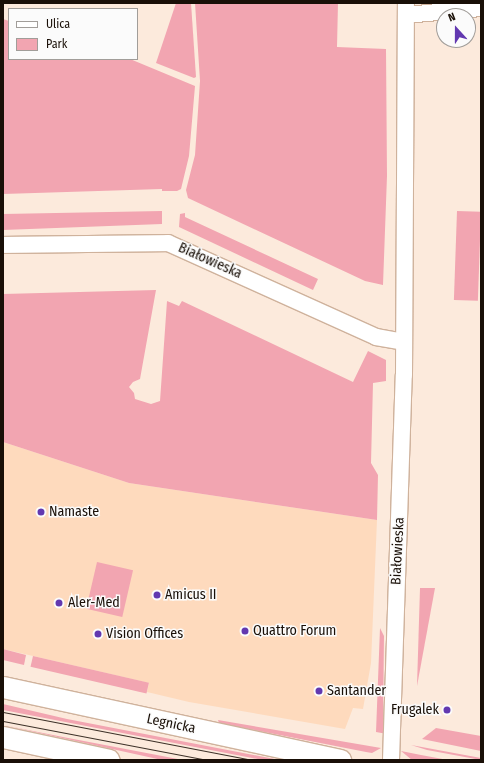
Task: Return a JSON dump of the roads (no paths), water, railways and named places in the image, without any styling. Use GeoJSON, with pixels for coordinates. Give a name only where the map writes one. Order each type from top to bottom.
{"type":"FeatureCollection","features":[{"type":"Feature","properties":{"kind":"main road","name":"Legnicka"},"geometry":{"type":"LineString","coordinates":[[3,687],[340,760]]}},
{"type":"Feature","properties":{"kind":"main road"},"geometry":{"type":"LineString","coordinates":[[3,737],[110,760]]}},
{"type":"Feature","properties":{"kind":"street"},"geometry":{"type":"LineString","coordinates":[[406,9],[481,8]]}},
{"type":"Feature","properties":{"kind":"street","name":"Białowieska"},"geometry":{"type":"LineString","coordinates":[[391,760],[404,342],[406,9]]}},
{"type":"Feature","properties":{"kind":"street","name":"Białowieska"},"geometry":{"type":"LineString","coordinates":[[3,246],[168,243],[376,337],[404,342]]}},
{"type":"Feature","properties":{"kind":"tram line"},"geometry":{"type":"LineString","coordinates":[[3,712],[252,760]]}},
{"type":"Feature","properties":{"kind":"tram line"},"geometry":{"type":"LineString","coordinates":[[3,721],[207,760]]}},
{"type":"Feature","properties":{"kind":"place","name":"Namaste"},"geometry":{"type":"Point","coordinates":[41,512]}},
{"type":"Feature","properties":{"kind":"place","name":"Amicus II"},"geometry":{"type":"Point","coordinates":[157,595]}},
{"type":"Feature","properties":{"kind":"place","name":"Aler-Med"},"geometry":{"type":"Point","coordinates":[59,603]}},
{"type":"Feature","properties":{"kind":"place","name":"Quattro Forum"},"geometry":{"type":"Point","coordinates":[245,631]}},
{"type":"Feature","properties":{"kind":"place","name":"Vision Offices"},"geometry":{"type":"Point","coordinates":[98,634]}},
{"type":"Feature","properties":{"kind":"place","name":"Santander"},"geometry":{"type":"Point","coordinates":[319,691]}},
{"type":"Feature","properties":{"kind":"place","name":"Frugalek"},"geometry":{"type":"Point","coordinates":[447,710]}}]}
